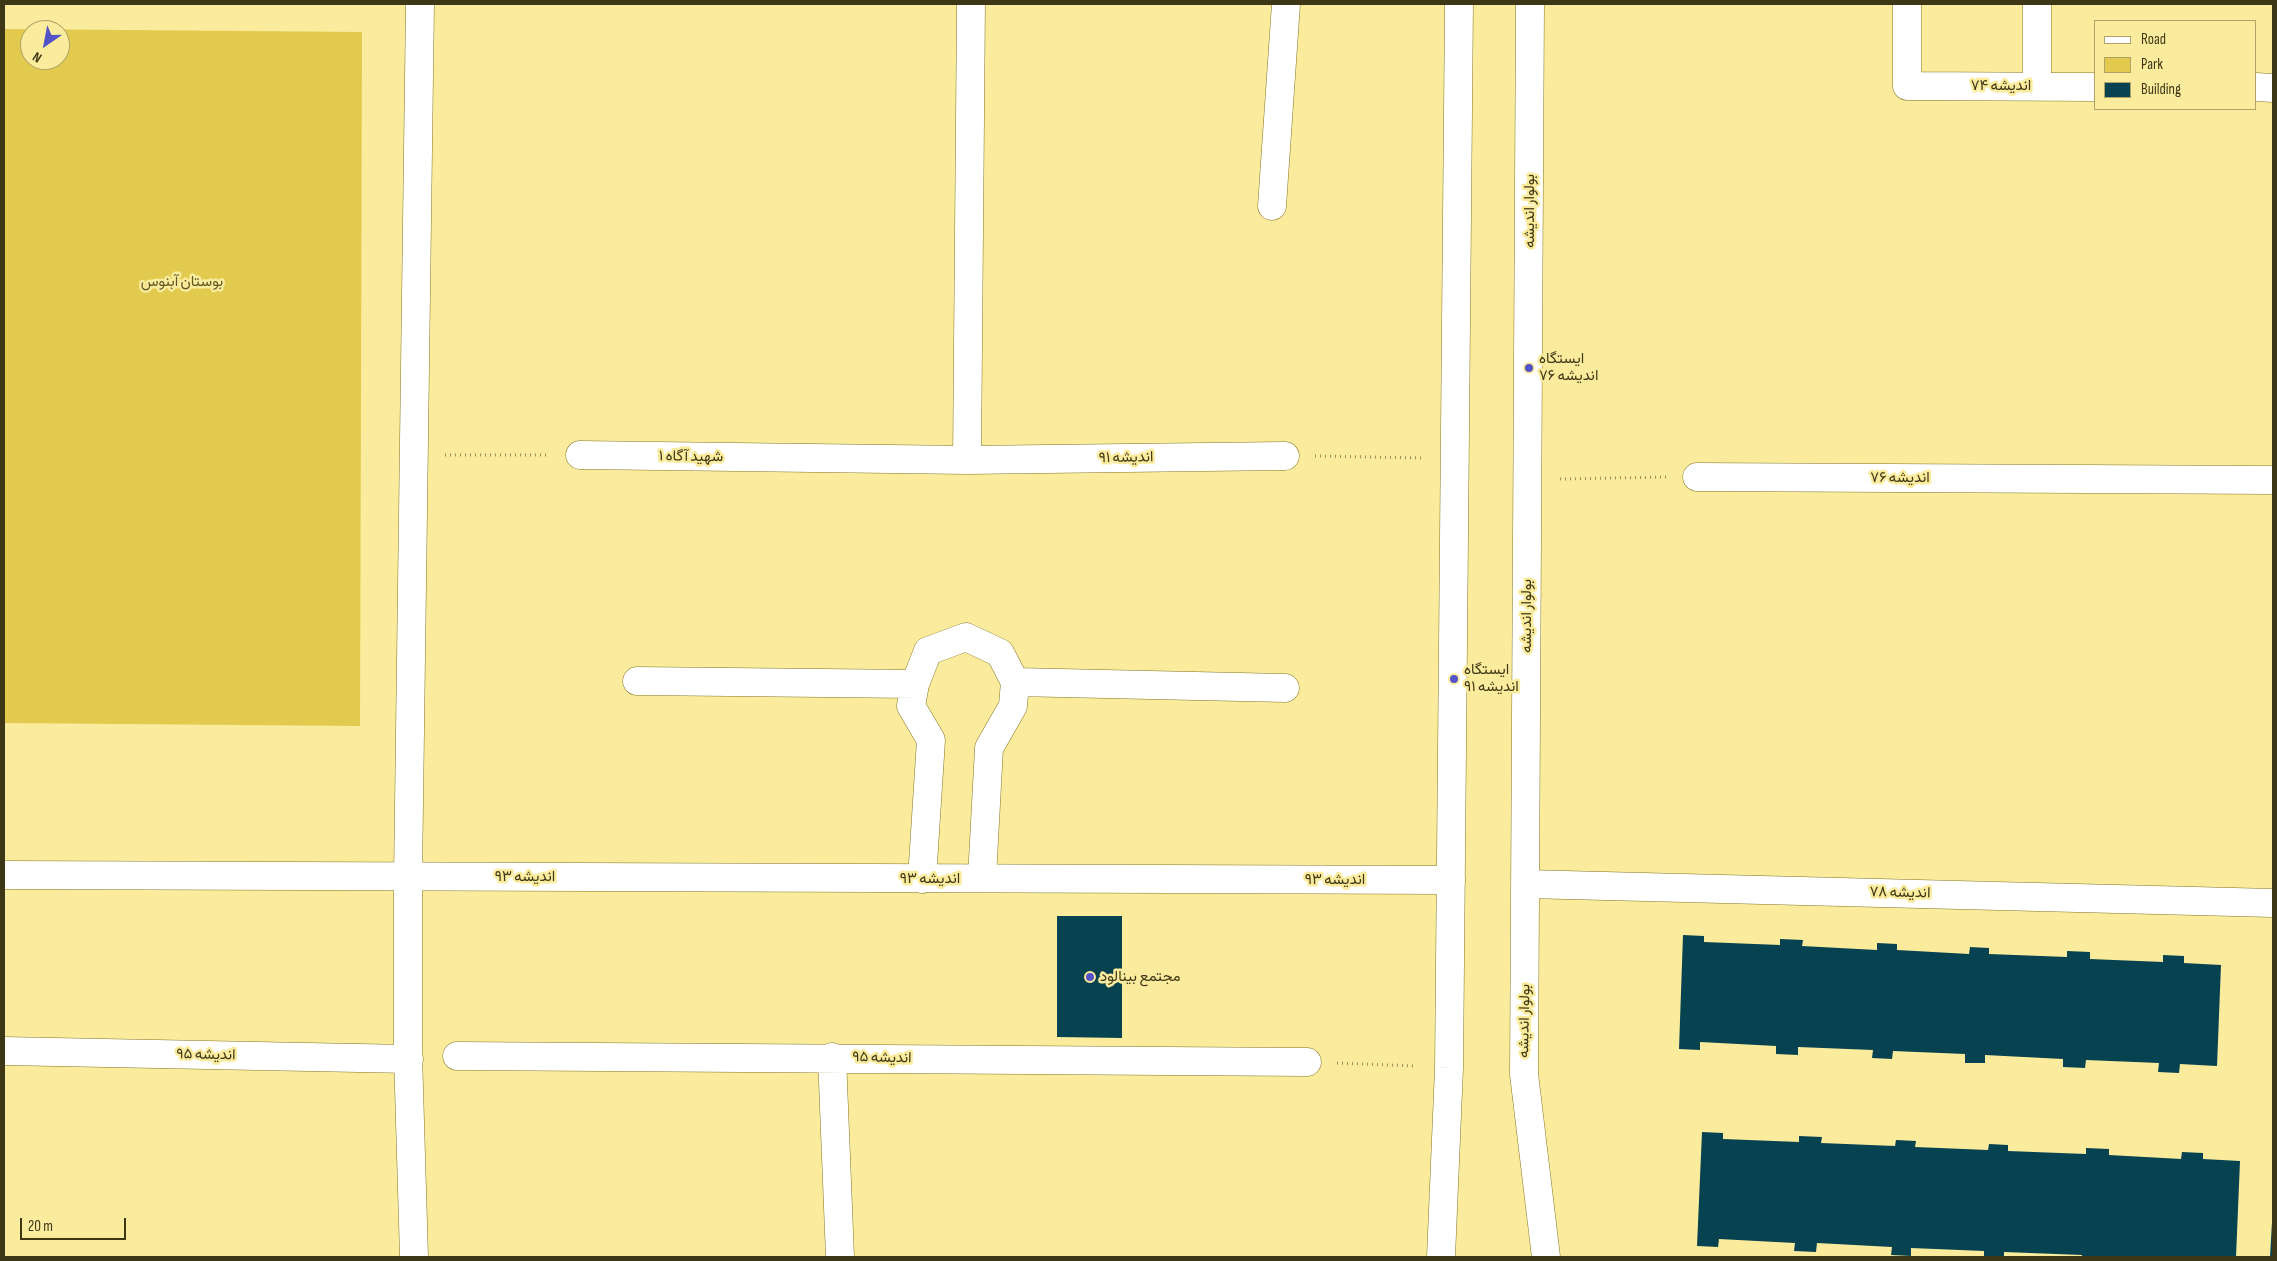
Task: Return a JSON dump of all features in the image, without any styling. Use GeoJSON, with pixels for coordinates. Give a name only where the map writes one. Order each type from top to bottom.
{"type":"FeatureCollection","features":[{"type":"Feature","properties":{"kind":"street"},"geometry":{"type":"LineString","coordinates":[[414,1257],[409,1059],[408,877],[420,4]]}},
{"type":"Feature","properties":{"kind":"street"},"geometry":{"type":"LineString","coordinates":[[967,460],[971,4]]}},
{"type":"Feature","properties":{"kind":"street"},"geometry":{"type":"LineString","coordinates":[[1272,206],[1286,4]]}},
{"type":"Feature","properties":{"kind":"street"},"geometry":{"type":"LineString","coordinates":[[1441,1257],[1449,1068],[1460,4]]}},
{"type":"Feature","properties":{"kind":"street","name":"بولوار اندیشه"},"geometry":{"type":"LineString","coordinates":[[1530,4],[1524,1074],[1546,1257]]}},
{"type":"Feature","properties":{"kind":"street","name":"اندیشه ۷۴"},"geometry":{"type":"LineString","coordinates":[[1907,4],[1907,86],[2094,87]]}},
{"type":"Feature","properties":{"kind":"street"},"geometry":{"type":"LineString","coordinates":[[2036,86],[2037,4]]}},
{"type":"Feature","properties":{"kind":"street"},"geometry":{"type":"LineString","coordinates":[[2257,88],[2273,88]]}},
{"type":"Feature","properties":{"kind":"street","name":"شهید آگاه ۱"},"geometry":{"type":"LineString","coordinates":[[580,455],[967,460]]}},
{"type":"Feature","properties":{"kind":"street","name":"اندیشه ۹۱"},"geometry":{"type":"LineString","coordinates":[[967,460],[1285,456]]}},
{"type":"Feature","properties":{"kind":"street","name":"اندیشه ۷۶"},"geometry":{"type":"LineString","coordinates":[[1697,477],[2273,480]]}},
{"type":"Feature","properties":{"kind":"street"},"geometry":{"type":"LineString","coordinates":[[922,879],[931,740],[911,706],[915,684],[928,651],[966,637],[1000,654],[1015,682],[1013,706],[989,748],[982,878]]}},
{"type":"Feature","properties":{"kind":"street"},"geometry":{"type":"LineString","coordinates":[[637,680],[915,684]]}},
{"type":"Feature","properties":{"kind":"street"},"geometry":{"type":"LineString","coordinates":[[1015,682],[1285,688]]}},
{"type":"Feature","properties":{"kind":"street","name":"اندیشه ۹۳"},"geometry":{"type":"LineString","coordinates":[[4,875],[1451,880]]}},
{"type":"Feature","properties":{"kind":"street","name":"اندیشه ۷۸"},"geometry":{"type":"LineString","coordinates":[[1526,884],[2273,903]]}},
{"type":"Feature","properties":{"kind":"street","name":"اندیشه ۹۵"},"geometry":{"type":"LineString","coordinates":[[4,1052],[409,1059]]}},
{"type":"Feature","properties":{"kind":"street","name":"اندیشه ۹۵"},"geometry":{"type":"LineString","coordinates":[[457,1056],[832,1057],[1307,1062]]}},
{"type":"Feature","properties":{"kind":"street"},"geometry":{"type":"LineString","coordinates":[[832,1057],[840,1257]]}},
{"type":"Feature","properties":{"kind":"path"},"geometry":{"type":"LineString","coordinates":[[415,455],[580,455]]}},
{"type":"Feature","properties":{"kind":"path"},"geometry":{"type":"LineString","coordinates":[[1285,456],[1456,458]]}},
{"type":"Feature","properties":{"kind":"path"},"geometry":{"type":"LineString","coordinates":[[1528,479],[1697,477]]}},
{"type":"Feature","properties":{"kind":"path"},"geometry":{"type":"LineString","coordinates":[[1307,1062],[1449,1068]]}},
{"type":"Feature","properties":{"kind":"green space","name":"بوستان آبنوس"},"geometry":{"type":"Polygon","coordinates":[[[4,29],[20,29],[20,70],[70,70],[70,30],[362,32],[360,726],[4,723],[4,29]]]}},
{"type":"Feature","properties":{"kind":"building","name":"مجتمع بینالود"},"geometry":{"type":"Polygon","coordinates":[[[1057,916],[1122,916],[1122,1038],[1057,1037],[1057,916]]]}},
{"type":"Feature","properties":{"kind":"building"},"geometry":{"type":"Polygon","coordinates":[[[1683,935],[1704,936],[1704,942],[1780,945],[1780,939],[1803,940],[1802,946],[1877,950],[1877,943],[1897,944],[1897,950],[1969,954],[1970,947],[1989,948],[1989,954],[2067,957],[2067,951],[2090,952],[2090,959],[2163,962],[2163,955],[2184,956],[2184,963],[2221,965],[2217,1066],[2180,1064],[2179,1073],[2158,1072],[2159,1063],[2086,1060],[2085,1068],[2063,1067],[2063,1059],[1985,1055],[1985,1063],[1965,1063],[1965,1054],[1893,1051],[1892,1059],[1872,1058],[1873,1050],[1798,1047],[1798,1055],[1776,1054],[1776,1046],[1700,1042],[1700,1050],[1679,1049],[1683,935]]]}},
{"type":"Feature","properties":{"kind":"building"},"geometry":{"type":"Polygon","coordinates":[[[1702,1132],[1723,1133],[1723,1139],[1799,1142],[1799,1136],[1822,1137],[1821,1143],[1895,1146],[1896,1140],[1916,1141],[1915,1147],[1988,1150],[1989,1144],[2008,1145],[2008,1151],[2086,1154],[2086,1148],[2109,1149],[2109,1155],[2181,1159],[2182,1152],[2203,1153],[2203,1159],[2240,1161],[2236,1257],[2082,1257],[2082,1255],[2004,1252],[2004,1257],[1984,1257],[1984,1251],[1911,1248],[1911,1256],[1891,1255],[1892,1247],[1817,1243],[1816,1252],[1794,1251],[1795,1243],[1719,1239],[1718,1247],[1697,1246],[1702,1132]]]}},
{"type":"Feature","properties":{"kind":"building"},"geometry":{"type":"Polygon","coordinates":[[[2272,1222],[2273,1257],[2270,1257],[2272,1222]]]}},
{"type":"Feature","properties":{"kind":"place","name":"ایستگاه اندیشه ۷۶"},"geometry":{"type":"Point","coordinates":[1529,368]}},
{"type":"Feature","properties":{"kind":"place","name":"ایستگاه اندیشه ۹۱"},"geometry":{"type":"Point","coordinates":[1454,679]}},
{"type":"Feature","properties":{"kind":"place","name":"مجتمع بینالود"},"geometry":{"type":"Point","coordinates":[1090,977]}}]}
